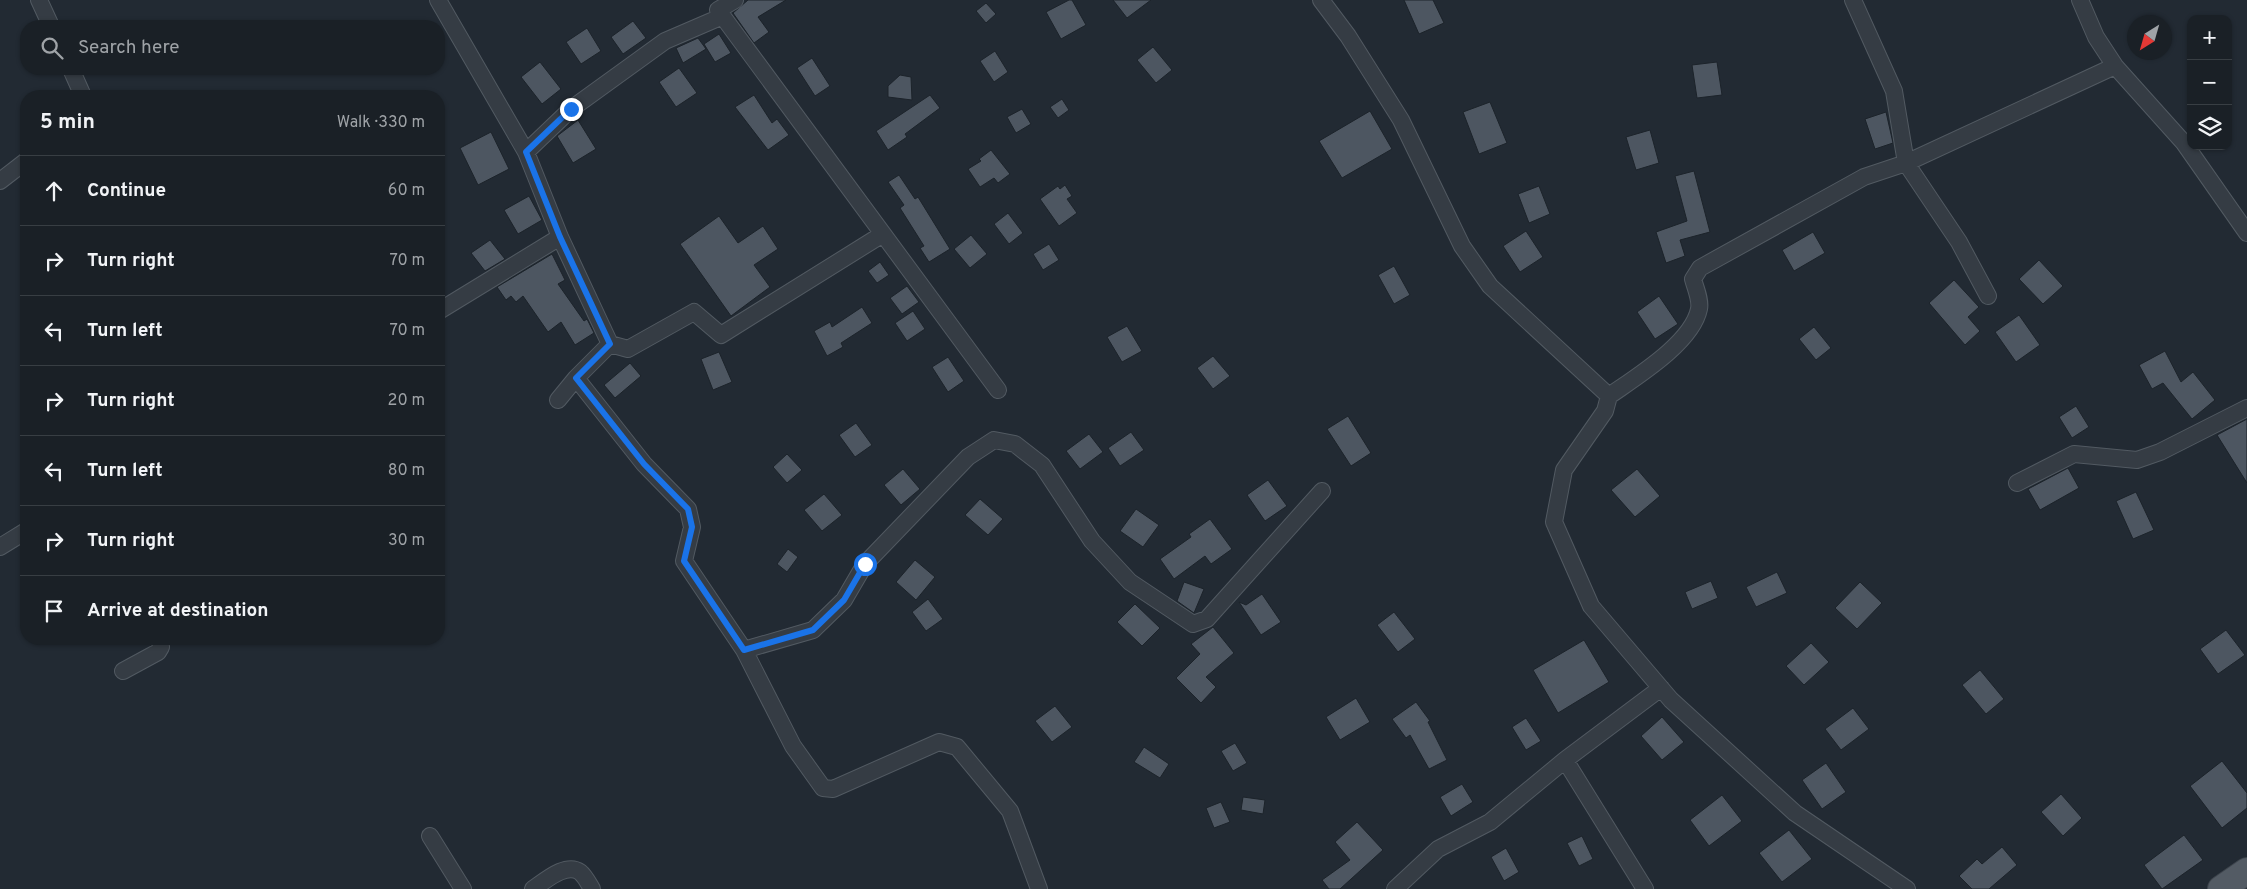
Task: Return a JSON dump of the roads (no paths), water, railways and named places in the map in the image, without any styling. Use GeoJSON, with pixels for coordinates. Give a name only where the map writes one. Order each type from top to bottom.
{"type":"FeatureCollection","features":[{"type":"Feature","properties":{"kind":"main road"},"geometry":{"type":"LineString","coordinates":[[2221,889],[2247,871]]}},
{"type":"Feature","properties":{"kind":"street"},"geometry":{"type":"LineString","coordinates":[[39,0],[48,20]]}},
{"type":"Feature","properties":{"kind":"street"},"geometry":{"type":"LineString","coordinates":[[438,0],[526,152],[560,237],[610,344],[628,349],[694,312],[721,335],[883,234]]}},
{"type":"Feature","properties":{"kind":"street"},"geometry":{"type":"LineString","coordinates":[[735,0],[718,10],[998,390]]}},
{"type":"Feature","properties":{"kind":"street"},"geometry":{"type":"LineString","coordinates":[[1321,0],[1348,36],[1401,120],[1462,246],[1490,286],[1609,396]]}},
{"type":"Feature","properties":{"kind":"street"},"geometry":{"type":"LineString","coordinates":[[1853,0],[1894,91],[1906,163],[1959,242],[1988,296]]}},
{"type":"Feature","properties":{"kind":"street"},"geometry":{"type":"LineString","coordinates":[[2080,0],[2096,37],[2115,66],[2184,144],[2247,233]]}},
{"type":"Feature","properties":{"kind":"street"},"geometry":{"type":"LineString","coordinates":[[526,152],[571,109],[665,41],[723,16]]}},
{"type":"Feature","properties":{"kind":"street"},"geometry":{"type":"LineString","coordinates":[[1908,889],[1795,813],[1661,688],[1590,606],[1554,522],[1564,470],[1605,411],[1609,396],[1662,359],[1693,324],[1700,307],[1693,278],[1700,268],[1864,177],[1906,163],[2115,66]]}},
{"type":"Feature","properties":{"kind":"street"},"geometry":{"type":"LineString","coordinates":[[74,75],[81,90]]}},
{"type":"Feature","properties":{"kind":"street"},"geometry":{"type":"LineString","coordinates":[[0,181],[20,166]]}},
{"type":"Feature","properties":{"kind":"street"},"geometry":{"type":"LineString","coordinates":[[445,307],[560,237]]}},
{"type":"Feature","properties":{"kind":"street"},"geometry":{"type":"LineString","coordinates":[[558,400],[576,378],[610,344]]}},
{"type":"Feature","properties":{"kind":"street"},"geometry":{"type":"LineString","coordinates":[[576,378],[644,464],[688,509],[692,527],[684,561],[744,650],[793,746],[824,788],[833,789],[940,742],[957,748],[1010,810],[1038,889]]}},
{"type":"Feature","properties":{"kind":"street"},"geometry":{"type":"LineString","coordinates":[[2017,483],[2074,454],[2137,460],[2160,452],[2247,408]]}},
{"type":"Feature","properties":{"kind":"street"},"geometry":{"type":"LineString","coordinates":[[744,650],[813,630],[844,600],[865,564],[968,457],[994,440],[1016,444],[1042,465],[1092,541],[1130,582],[1193,624],[1207,618],[1322,491]]}},
{"type":"Feature","properties":{"kind":"street"},"geometry":{"type":"LineString","coordinates":[[0,547],[20,535]]}},
{"type":"Feature","properties":{"kind":"street"},"geometry":{"type":"LineString","coordinates":[[123,671],[158,652],[161,645]]}},
{"type":"Feature","properties":{"kind":"street"},"geometry":{"type":"LineString","coordinates":[[1394,889],[1438,850],[1490,822],[1565,760],[1661,688]]}},
{"type":"Feature","properties":{"kind":"street"},"geometry":{"type":"LineString","coordinates":[[1565,760],[1645,889]]}},
{"type":"Feature","properties":{"kind":"street"},"geometry":{"type":"LineString","coordinates":[[430,836],[463,889]]}},
{"type":"Feature","properties":{"kind":"street"},"geometry":{"type":"LineString","coordinates":[[533,889],[558,872],[571,869],[581,873],[592,889]]}}]}
